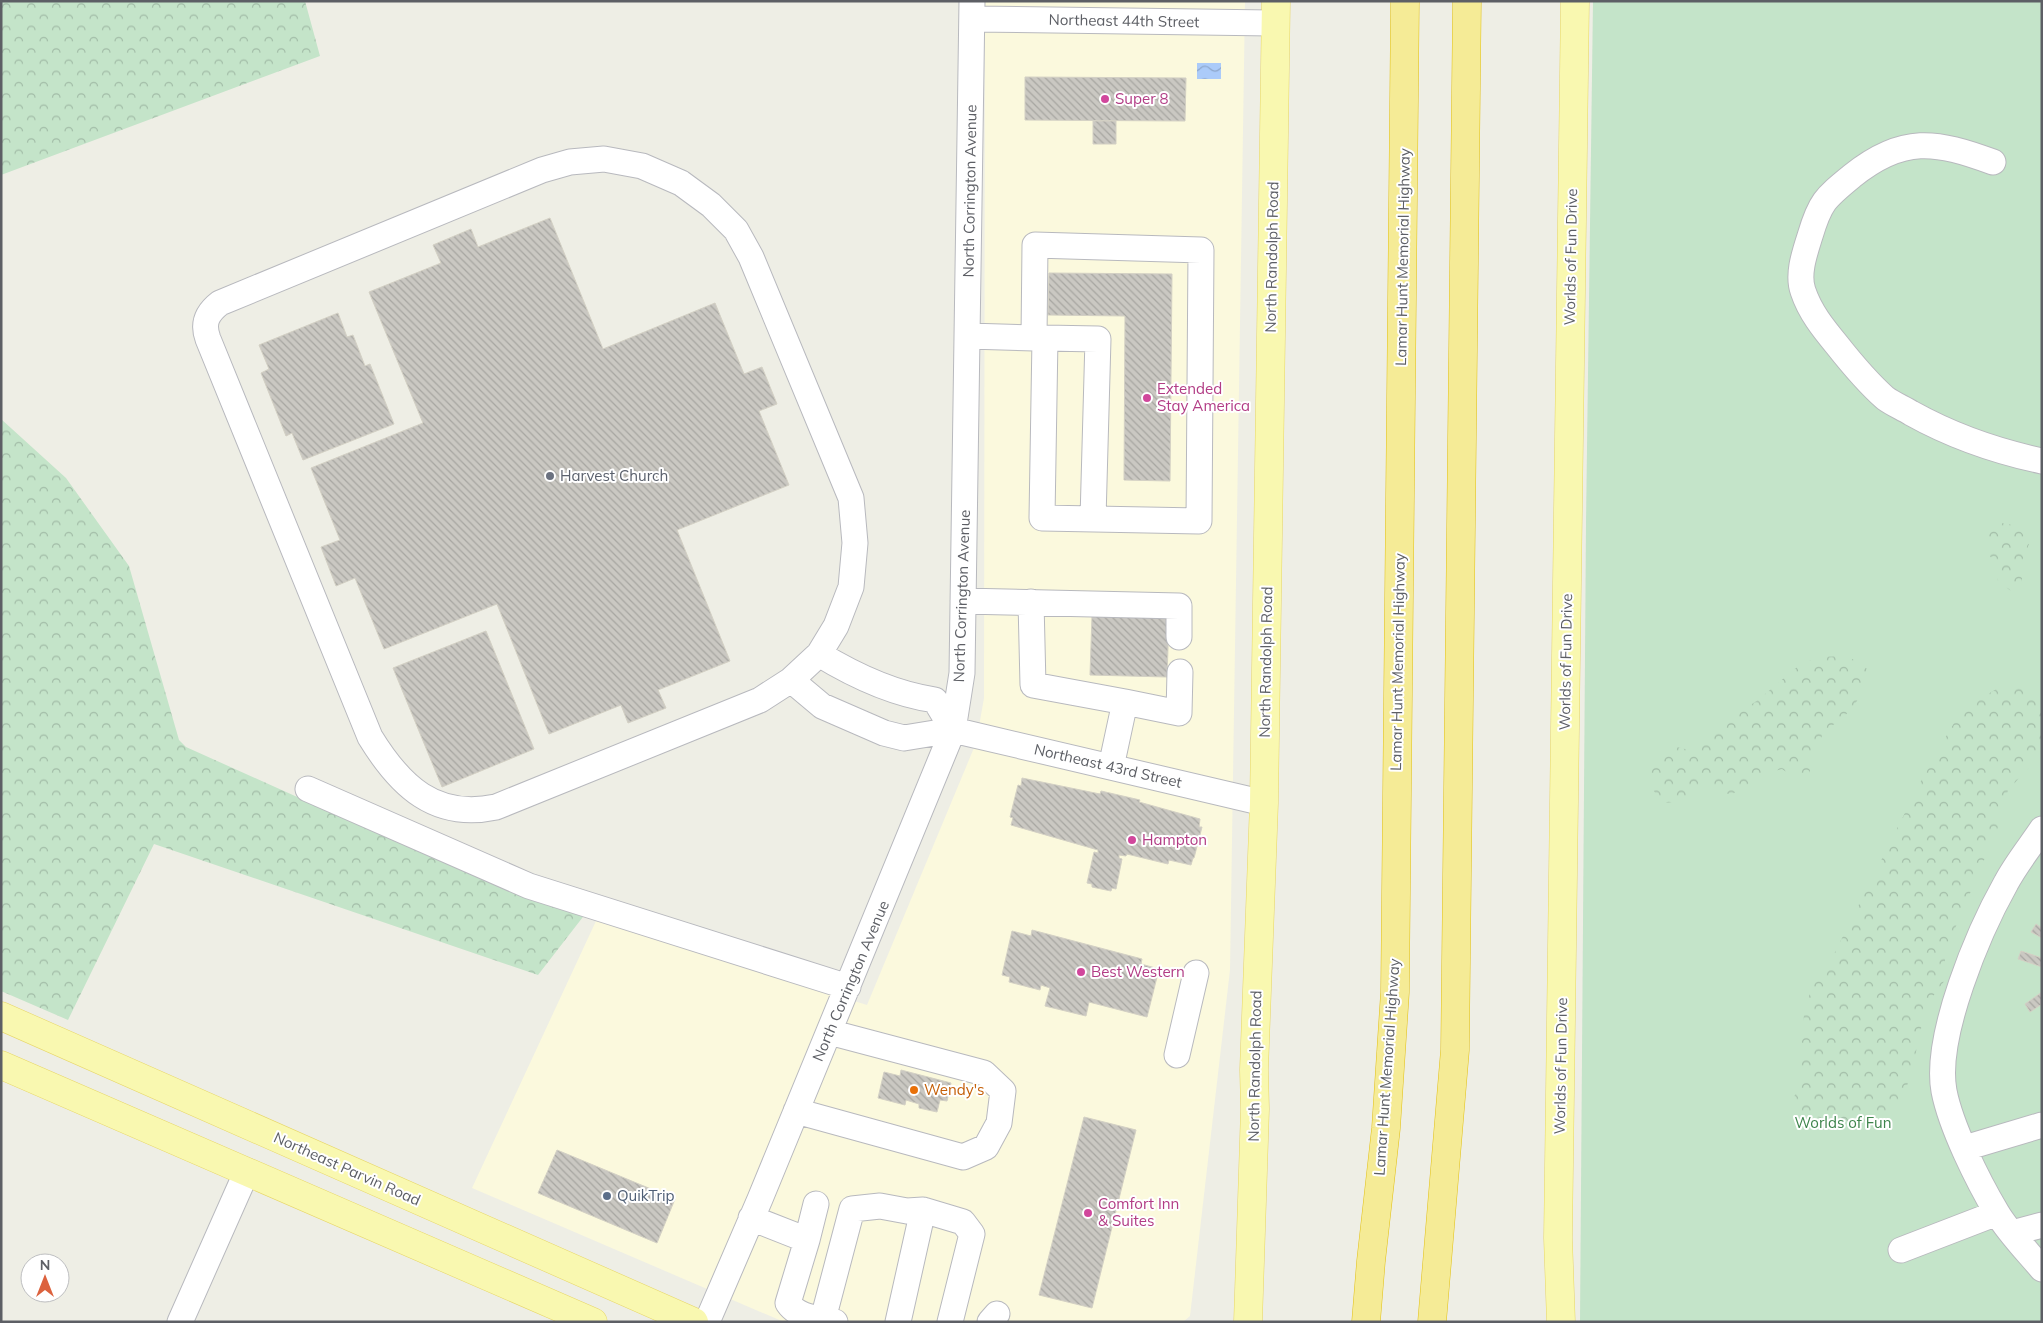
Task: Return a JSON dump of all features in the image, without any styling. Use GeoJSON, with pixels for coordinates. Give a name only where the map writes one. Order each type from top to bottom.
{"type":"FeatureCollection","features":[{"type":"Feature","properties":{"kind":"highway","name":"Lamar Hunt Memorial Highway"},"geometry":{"type":"LineString","coordinates":[[1366,1322],[1386,1128],[1395,992],[1405,1]]}},
{"type":"Feature","properties":{"kind":"highway"},"geometry":{"type":"LineString","coordinates":[[1432,1322],[1455,1050],[1467,1]]}},
{"type":"Feature","properties":{"kind":"main road","name":"Worlds of Fun Drive"},"geometry":{"type":"LineString","coordinates":[[1561,1322],[1558,1238],[1575,1]]}},
{"type":"Feature","properties":{"kind":"main road","name":"North Randolph Road"},"geometry":{"type":"LineString","coordinates":[[1248,1322],[1255,1109],[1254,1070],[1264,803],[1275,12]]}},
{"type":"Feature","properties":{"kind":"main road","name":"Northeast Parvin Road"},"geometry":{"type":"LineString","coordinates":[[1,1016],[694,1322]]}},
{"type":"Feature","properties":{"kind":"main road"},"geometry":{"type":"LineString","coordinates":[[1,1065],[593,1322]]}},
{"type":"Feature","properties":{"kind":"main road"},"geometry":{"type":"LineString","coordinates":[[214,1157],[231,1117]]}},
{"type":"Feature","properties":{"kind":"main road"},"geometry":{"type":"LineString","coordinates":[[1542,1322],[1544,1289],[1558,1238]]}},
{"type":"Feature","properties":{"kind":"street","name":"Northeast 44th Street"},"geometry":{"type":"LineString","coordinates":[[972,10],[1275,12]]}},
{"type":"Feature","properties":{"kind":"street","name":"North Corrington Avenue"},"geometry":{"type":"LineString","coordinates":[[707,1322],[848,987],[953,730],[962,673],[972,10]]}},
{"type":"Feature","properties":{"kind":"street"},"geometry":{"type":"LineString","coordinates":[[1993,162],[1956,149],[1936,146],[1901,149],[1874,159],[1830,194],[1818,209],[1803,260],[1802,289],[1816,320],[1857,371],[1887,399],[1936,427],[1987,448],[2042,462]]}},
{"type":"Feature","properties":{"kind":"street"},"geometry":{"type":"LineString","coordinates":[[604,160],[642,166],[681,183],[710,205],[736,230],[751,257],[850,498],[855,543],[850,586],[836,626],[819,654],[791,680],[760,700],[496,807],[481,810],[454,809],[422,797],[398,777],[370,737],[205,331],[206,320],[210,311],[220,303],[253,289],[542,170],[570,162],[604,160]]}},
{"type":"Feature","properties":{"kind":"street"},"geometry":{"type":"LineString","coordinates":[[1035,245],[1201,250],[1199,521],[1042,518],[1039,338],[1035,245]]}},
{"type":"Feature","properties":{"kind":"street"},"geometry":{"type":"LineString","coordinates":[[968,336],[1098,339],[1093,519]]}},
{"type":"Feature","properties":{"kind":"street"},"geometry":{"type":"LineString","coordinates":[[963,601],[1179,606],[1179,637]]}},
{"type":"Feature","properties":{"kind":"street"},"geometry":{"type":"LineString","coordinates":[[1031,602],[1033,685],[1179,713],[1180,672]]}},
{"type":"Feature","properties":{"kind":"street"},"geometry":{"type":"LineString","coordinates":[[791,680],[822,706],[884,733],[904,738],[953,730],[935,700],[911,696],[874,684],[819,654]]}},
{"type":"Feature","properties":{"kind":"street"},"geometry":{"type":"LineString","coordinates":[[1111,767],[1126,702]]}},
{"type":"Feature","properties":{"kind":"street","name":"Northeast 43rd Street"},"geometry":{"type":"LineString","coordinates":[[953,730],[1264,803]]}},
{"type":"Feature","properties":{"kind":"street"},"geometry":{"type":"LineString","coordinates":[[308,789],[529,886],[848,987]]}},
{"type":"Feature","properties":{"kind":"street"},"geometry":{"type":"LineString","coordinates":[[2042,829],[2006,882],[1980,934],[1958,998],[1946,1045],[1943,1068],[1944,1091],[1965,1148],[2005,1223],[2042,1269]]}},
{"type":"Feature","properties":{"kind":"street"},"geometry":{"type":"LineString","coordinates":[[1177,1055],[1196,973]]}},
{"type":"Feature","properties":{"kind":"street"},"geometry":{"type":"LineString","coordinates":[[796,1111],[963,1157],[986,1147],[999,1122],[1003,1091],[984,1073],[829,1032]]}},
{"type":"Feature","properties":{"kind":"street"},"geometry":{"type":"LineString","coordinates":[[1965,1148],[2042,1125]]}},
{"type":"Feature","properties":{"kind":"street"},"geometry":{"type":"LineString","coordinates":[[180,1322],[246,1171]]}},
{"type":"Feature","properties":{"kind":"street"},"geometry":{"type":"LineString","coordinates":[[816,1204],[788,1303],[793,1310],[801,1314],[829,1320],[852,1209],[861,1194],[871,1189],[881,1188],[910,1197],[920,1210],[963,1222],[972,1234],[950,1322]]}},
{"type":"Feature","properties":{"kind":"street"},"geometry":{"type":"LineString","coordinates":[[898,1322],[920,1210]]}},
{"type":"Feature","properties":{"kind":"street"},"geometry":{"type":"LineString","coordinates":[[751,1218],[806,1240]]}},
{"type":"Feature","properties":{"kind":"street"},"geometry":{"type":"LineString","coordinates":[[1901,1250],[2005,1223],[2042,1225]]}},
{"type":"Feature","properties":{"kind":"shaded area"},"geometry":{"type":"Polygon","coordinates":[[[985,1],[1245,1],[1230,970],[1190,1316],[1183,1322],[784,1322],[472,1188],[596,921],[867,1005],[976,743],[984,698],[985,1]]]}},
{"type":"Feature","properties":{"kind":"green space"},"geometry":{"type":"Polygon","coordinates":[[[1,1],[305,1],[320,56],[1,175],[1,1]]]}},
{"type":"Feature","properties":{"kind":"green space","name":"Worlds of Fun"},"geometry":{"type":"Polygon","coordinates":[[[1593,1],[2042,1],[2042,1322],[1580,1322],[1586,523],[1593,1]]]}},
{"type":"Feature","properties":{"kind":"green space"},"geometry":{"type":"Polygon","coordinates":[[[1,419],[66,478],[129,566],[179,740],[186,747],[295,796],[586,913],[538,975],[154,844],[68,1020],[1,991],[1,419]]]}},
{"type":"Feature","properties":{"kind":"green space"},"geometry":{"type":"Polygon","coordinates":[[[2000,523],[2018,528],[2029,544],[2020,567],[2023,574],[2019,592],[2011,591],[1998,581],[1996,564],[1986,551],[1988,530],[2000,523]]]}},
{"type":"Feature","properties":{"kind":"green space"},"geometry":{"type":"Polygon","coordinates":[[[1844,656],[1860,662],[1867,669],[1865,685],[1857,702],[1847,713],[1836,723],[1824,730],[1808,776],[1794,777],[1782,769],[1764,774],[1731,795],[1706,785],[1681,800],[1662,802],[1651,787],[1647,768],[1664,752],[1672,747],[1677,747],[1694,752],[1705,744],[1710,732],[1758,700],[1797,667],[1817,657],[1844,656]]]}},
{"type":"Feature","properties":{"kind":"green space"},"geometry":{"type":"Polygon","coordinates":[[[2017,687],[2033,690],[2042,703],[2042,754],[2008,790],[1997,830],[1945,952],[1945,980],[1926,1006],[1911,1075],[1900,1104],[1863,1122],[1844,1122],[1805,1115],[1792,1104],[1799,1082],[1804,1014],[1812,986],[1830,962],[1930,763],[1954,723],[1970,705],[1998,688],[2017,687]]]}},
{"type":"Feature","properties":{"kind":"water"},"geometry":{"type":"Polygon","coordinates":[[[1197,63],[1221,63],[1221,79],[1197,79],[1197,63]]]}},
{"type":"Feature","properties":{"kind":"building","name":"Super 8"},"geometry":{"type":"Polygon","coordinates":[[[1025,77],[1186,78],[1185,121],[1025,120],[1025,77]]]}},
{"type":"Feature","properties":{"kind":"building"},"geometry":{"type":"Polygon","coordinates":[[[1093,121],[1116,121],[1116,144],[1093,144],[1093,121]]]}},
{"type":"Feature","properties":{"kind":"building","name":"Harvest Church"},"geometry":{"type":"Polygon","coordinates":[[[550,218],[603,349],[715,303],[744,374],[762,367],[777,404],[759,411],[789,485],[677,530],[730,661],[658,690],[666,708],[628,723],[621,705],[549,734],[497,604],[384,649],[355,578],[336,586],[321,547],[340,540],[311,468],[423,423],[369,292],[441,263],[433,245],[471,229],[478,247],[550,218]]]}},
{"type":"Feature","properties":{"kind":"building","name":"Extended Stay America"},"geometry":{"type":"Polygon","coordinates":[[[1049,273],[1172,274],[1170,481],[1124,480],[1125,316],[1048,315],[1049,273]]]}},
{"type":"Feature","properties":{"kind":"building"},"geometry":{"type":"Polygon","coordinates":[[[338,313],[347,337],[353,335],[365,366],[370,364],[394,424],[303,460],[292,433],[286,436],[261,373],[269,369],[259,345],[338,313]]]}},
{"type":"Feature","properties":{"kind":"building"},"geometry":{"type":"Polygon","coordinates":[[[1092,616],[1169,618],[1167,677],[1090,675],[1092,616]]]}},
{"type":"Feature","properties":{"kind":"building"},"geometry":{"type":"Polygon","coordinates":[[[486,631],[534,749],[442,787],[393,668],[486,631]]]}},
{"type":"Feature","properties":{"kind":"building","name":"Hampton"},"geometry":{"type":"Polygon","coordinates":[[[1022,778],[1100,794],[1101,791],[1140,800],[1139,802],[1200,819],[1199,827],[1202,827],[1191,865],[1169,860],[1168,864],[1127,854],[1126,856],[1119,855],[1119,858],[1122,859],[1116,889],[1112,888],[1111,891],[1092,887],[1092,884],[1087,883],[1094,852],[1098,853],[1098,850],[1011,825],[1013,818],[1010,817],[1018,785],[1021,786],[1022,778]]]}},
{"type":"Feature","properties":{"kind":"building"},"geometry":{"type":"Polygon","coordinates":[[[2036,924],[2042,928],[2042,938],[2031,932],[2036,924]]]}},
{"type":"Feature","properties":{"kind":"building","name":"Best Western"},"geometry":{"type":"Polygon","coordinates":[[[1032,930],[1142,959],[1141,964],[1159,969],[1147,1017],[1089,1002],[1086,1016],[1045,1006],[1050,988],[1041,985],[1040,990],[1009,982],[1010,977],[1002,975],[1012,931],[1031,936],[1032,930]]]}},
{"type":"Feature","properties":{"kind":"building"},"geometry":{"type":"Polygon","coordinates":[[[2021,951],[2042,958],[2042,967],[2018,959],[2021,951]]]}},
{"type":"Feature","properties":{"kind":"building"},"geometry":{"type":"Polygon","coordinates":[[[2042,992],[2042,1004],[2030,1012],[2025,1004],[2042,992]]]}},
{"type":"Feature","properties":{"kind":"building","name":"Wendy's"},"geometry":{"type":"Polygon","coordinates":[[[901,1070],[951,1083],[947,1101],[940,1100],[937,1112],[919,1108],[919,1104],[906,1100],[905,1105],[878,1098],[884,1072],[900,1076],[901,1070]]]}},
{"type":"Feature","properties":{"kind":"building","name":"Comfort Inn & Suites"},"geometry":{"type":"Polygon","coordinates":[[[1084,1117],[1136,1130],[1092,1308],[1039,1295],[1084,1117]]]}},
{"type":"Feature","properties":{"kind":"building","name":"QuikTrip"},"geometry":{"type":"Polygon","coordinates":[[[557,1150],[675,1199],[657,1243],[538,1193],[557,1150]]]}},
{"type":"Feature","properties":{"kind":"place","name":"Super 8"},"geometry":{"type":"Point","coordinates":[1105,99]}},
{"type":"Feature","properties":{"kind":"place","name":"Extended Stay America"},"geometry":{"type":"Point","coordinates":[1147,398]}},
{"type":"Feature","properties":{"kind":"place","name":"Harvest Church"},"geometry":{"type":"Point","coordinates":[550,476]}},
{"type":"Feature","properties":{"kind":"place","name":"Hampton"},"geometry":{"type":"Point","coordinates":[1132,840]}},
{"type":"Feature","properties":{"kind":"place","name":"Best Western"},"geometry":{"type":"Point","coordinates":[1081,972]}},
{"type":"Feature","properties":{"kind":"place","name":"Wendy's"},"geometry":{"type":"Point","coordinates":[914,1090]}},
{"type":"Feature","properties":{"kind":"place","name":"QuikTrip"},"geometry":{"type":"Point","coordinates":[607,1196]}},
{"type":"Feature","properties":{"kind":"place","name":"Comfort Inn & Suites"},"geometry":{"type":"Point","coordinates":[1088,1213]}}]}
